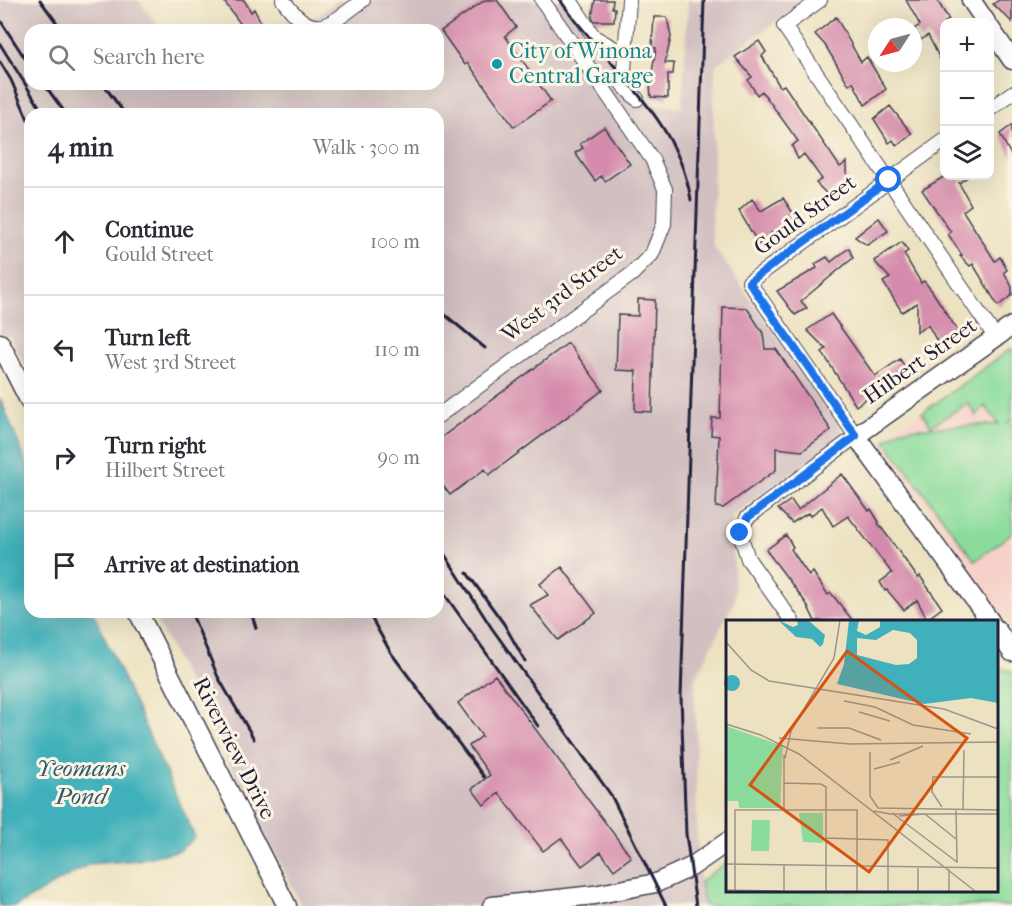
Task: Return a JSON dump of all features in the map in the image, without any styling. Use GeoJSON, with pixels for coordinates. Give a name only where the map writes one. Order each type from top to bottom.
{"type":"FeatureCollection","features":[{"type":"Feature","properties":{"kind":"street"},"geometry":{"type":"LineString","coordinates":[[283,0],[300,22],[304,24]]}},
{"type":"Feature","properties":{"kind":"street"},"geometry":{"type":"LineString","coordinates":[[330,24],[363,0]]}},
{"type":"Feature","properties":{"kind":"street","name":"West 3rd Street"},"geometry":{"type":"LineString","coordinates":[[444,412],[632,274],[652,254],[664,224],[665,189],[652,159],[542,0]]}},
{"type":"Feature","properties":{"kind":"street"},"geometry":{"type":"LineString","coordinates":[[570,0],[594,37],[626,55]]}},
{"type":"Feature","properties":{"kind":"street"},"geometry":{"type":"LineString","coordinates":[[629,0],[623,85],[637,99]]}},
{"type":"Feature","properties":{"kind":"street"},"geometry":{"type":"LineString","coordinates":[[820,0],[784,26],[996,338]]}},
{"type":"Feature","properties":{"kind":"street"},"geometry":{"type":"LineString","coordinates":[[971,0],[983,18]]}},
{"type":"Feature","properties":{"kind":"street"},"geometry":{"type":"LineString","coordinates":[[994,34],[1012,60]]}},
{"type":"Feature","properties":{"kind":"street"},"geometry":{"type":"LineString","coordinates":[[994,106],[1012,93]]}},
{"type":"Feature","properties":{"kind":"street","name":"Gould Street"},"geometry":{"type":"LineString","coordinates":[[856,436],[749,282],[940,144]]}},
{"type":"Feature","properties":{"kind":"street","name":"Hilbert Street"},"geometry":{"type":"LineString","coordinates":[[791,620],[748,559],[740,533],[747,518],[856,436],[1012,326]]}},
{"type":"Feature","properties":{"kind":"street"},"geometry":{"type":"LineString","coordinates":[[0,343],[24,390]]}},
{"type":"Feature","properties":{"kind":"street"},"geometry":{"type":"LineString","coordinates":[[856,436],[989,620]]}},
{"type":"Feature","properties":{"kind":"street","name":"Riverview Drive"},"geometry":{"type":"LineString","coordinates":[[141,618],[287,906]]}},
{"type":"Feature","properties":{"kind":"street"},"geometry":{"type":"LineString","coordinates":[[997,632],[1005,652]]}},
{"type":"Feature","properties":{"kind":"street"},"geometry":{"type":"LineString","coordinates":[[675,882],[726,843]]}},
{"type":"Feature","properties":{"kind":"street"},"geometry":{"type":"LineString","coordinates":[[492,906],[594,895],[626,899],[675,882],[726,854]]}},
{"type":"Feature","properties":{"kind":"shaded area"},"geometry":{"type":"Polygon","coordinates":[[[0,0],[138,0],[157,24],[24,24],[24,90],[444,90],[444,24],[278,24],[316,16],[338,0],[565,0],[581,23],[654,104],[682,109],[688,0],[807,0],[715,65],[712,228],[714,247],[845,434],[732,516],[735,600],[695,679],[697,836],[700,882],[705,906],[302,906],[155,618],[444,618],[444,108],[24,108],[24,363],[10,336],[0,335],[0,0]]]}},
{"type":"Feature","properties":{"kind":"shaded area"},"geometry":{"type":"Polygon","coordinates":[[[1012,346],[1012,627],[880,441],[1012,346]]]}},
{"type":"Feature","properties":{"kind":"green space"},"geometry":{"type":"Polygon","coordinates":[[[1012,348],[1012,420],[1007,423],[1012,424],[1012,533],[975,561],[885,441],[901,429],[999,424],[985,406],[976,416],[968,403],[931,426],[922,413],[1012,348]]]}},
{"type":"Feature","properties":{"kind":"green space"},"geometry":{"type":"Polygon","coordinates":[[[997,669],[1012,671],[1012,906],[705,906],[700,882],[726,863],[726,891],[997,891],[997,669]]]}},
{"type":"Feature","properties":{"kind":"water","name":"Yeomans Pond"},"geometry":{"type":"Polygon","coordinates":[[[0,398],[24,457],[24,618],[96,618],[195,837],[180,850],[138,860],[89,864],[16,906],[0,906],[0,398]]]}},
{"type":"Feature","properties":{"kind":"building"},"geometry":{"type":"Polygon","coordinates":[[[223,0],[244,0],[251,12],[254,9],[262,24],[241,24],[223,0]]]}},
{"type":"Feature","properties":{"kind":"building","name":"City of Winona Central Garage"},"geometry":{"type":"Polygon","coordinates":[[[485,0],[497,0],[516,27],[505,36],[551,101],[514,127],[468,63],[465,65],[444,35],[444,29],[485,0]]]}},
{"type":"Feature","properties":{"kind":"building"},"geometry":{"type":"Polygon","coordinates":[[[595,0],[613,0],[614,21],[594,21],[592,17],[595,0]]]}},
{"type":"Feature","properties":{"kind":"building"},"geometry":{"type":"Polygon","coordinates":[[[906,0],[937,0],[948,18],[940,18],[940,59],[928,35],[922,39],[922,18],[916,18],[906,0]]]}},
{"type":"Feature","properties":{"kind":"building"},"geometry":{"type":"Polygon","coordinates":[[[999,0],[1012,0],[1012,22],[993,4],[999,0]]]}},
{"type":"Feature","properties":{"kind":"building"},"geometry":{"type":"Polygon","coordinates":[[[654,17],[667,17],[671,37],[665,63],[674,63],[673,74],[668,74],[668,98],[651,97],[650,84],[656,48],[652,48],[654,17]]]}},
{"type":"Feature","properties":{"kind":"building"},"geometry":{"type":"Polygon","coordinates":[[[836,17],[861,62],[867,57],[868,72],[876,72],[886,89],[865,105],[853,82],[849,85],[825,45],[815,34],[836,17]]]}},
{"type":"Feature","properties":{"kind":"building"},"geometry":{"type":"Polygon","coordinates":[[[759,41],[766,52],[762,56],[780,87],[784,85],[840,167],[847,162],[847,180],[828,195],[816,183],[822,179],[804,154],[798,159],[792,146],[798,141],[762,91],[757,95],[748,80],[752,77],[735,57],[759,41]]]}},
{"type":"Feature","properties":{"kind":"building"},"geometry":{"type":"Polygon","coordinates":[[[890,106],[912,134],[897,146],[893,140],[889,143],[874,119],[890,106]]]}},
{"type":"Feature","properties":{"kind":"building"},"geometry":{"type":"Polygon","coordinates":[[[1012,125],[1012,157],[1000,134],[1012,125]]]}},
{"type":"Feature","properties":{"kind":"building"},"geometry":{"type":"Polygon","coordinates":[[[604,127],[630,164],[605,181],[601,176],[595,181],[575,153],[583,148],[580,144],[604,127]]]}},
{"type":"Feature","properties":{"kind":"building"},"geometry":{"type":"Polygon","coordinates":[[[940,179],[963,180],[959,183],[971,205],[963,211],[995,261],[1000,257],[1007,270],[1004,272],[1012,287],[1012,295],[998,306],[973,264],[970,266],[960,256],[962,255],[948,234],[951,232],[922,190],[940,179]]]}},
{"type":"Feature","properties":{"kind":"building"},"geometry":{"type":"Polygon","coordinates":[[[783,198],[797,219],[770,234],[771,236],[759,245],[739,211],[752,199],[761,211],[783,198]]]}},
{"type":"Feature","properties":{"kind":"building"},"geometry":{"type":"Polygon","coordinates":[[[879,218],[888,231],[867,245],[855,237],[879,218]]]}},
{"type":"Feature","properties":{"kind":"building"},"geometry":{"type":"Polygon","coordinates":[[[902,242],[908,251],[904,254],[921,283],[924,281],[932,291],[958,331],[939,345],[928,325],[917,332],[917,303],[902,312],[883,282],[890,278],[874,261],[902,242]]]}},
{"type":"Feature","properties":{"kind":"building"},"geometry":{"type":"Polygon","coordinates":[[[849,248],[853,258],[801,301],[807,308],[795,315],[777,291],[817,268],[815,264],[827,257],[831,262],[849,248]]]}},
{"type":"Feature","properties":{"kind":"building"},"geometry":{"type":"Polygon","coordinates":[[[638,299],[655,300],[652,412],[635,411],[636,371],[616,370],[618,315],[638,316],[638,299]]]}},
{"type":"Feature","properties":{"kind":"building"},"geometry":{"type":"Polygon","coordinates":[[[723,307],[747,308],[763,333],[765,349],[776,349],[831,430],[802,451],[776,448],[776,470],[723,508],[716,507],[719,436],[711,435],[712,418],[720,418],[723,307]]]}},
{"type":"Feature","properties":{"kind":"building"},"geometry":{"type":"Polygon","coordinates":[[[831,314],[875,376],[900,359],[906,369],[856,406],[822,352],[826,349],[807,330],[831,314]]]}},
{"type":"Feature","properties":{"kind":"building"},"geometry":{"type":"Polygon","coordinates":[[[568,343],[603,390],[489,475],[485,469],[450,495],[444,487],[444,436],[568,343]]]}},
{"type":"Feature","properties":{"kind":"building"},"geometry":{"type":"Polygon","coordinates":[[[842,474],[869,511],[871,509],[878,523],[942,608],[927,619],[917,600],[904,610],[887,590],[885,591],[880,582],[892,573],[848,516],[833,526],[822,507],[810,516],[808,513],[792,523],[778,509],[791,500],[798,510],[842,474]]]}},
{"type":"Feature","properties":{"kind":"building"},"geometry":{"type":"Polygon","coordinates":[[[786,535],[793,547],[791,549],[809,576],[813,572],[828,595],[831,593],[852,620],[814,620],[806,603],[766,550],[786,535]]]}},
{"type":"Feature","properties":{"kind":"building"},"geometry":{"type":"Polygon","coordinates":[[[562,567],[596,613],[558,640],[530,605],[548,595],[540,584],[562,567]]]}},
{"type":"Feature","properties":{"kind":"building"},"geometry":{"type":"Polygon","coordinates":[[[495,675],[631,857],[614,870],[601,852],[582,866],[561,838],[543,851],[499,793],[484,805],[472,789],[490,775],[469,746],[482,736],[458,703],[495,675]]]}},
{"type":"Feature","properties":{"kind":"railway"},"geometry":{"type":"LineString","coordinates":[[40,0],[58,24]]}},
{"type":"Feature","properties":{"kind":"railway"},"geometry":{"type":"LineString","coordinates":[[560,0],[656,117],[672,143],[684,170],[691,200]]}},
{"type":"Feature","properties":{"kind":"railway"},"geometry":{"type":"LineString","coordinates":[[696,906],[686,834],[681,697],[704,0]]}},
{"type":"Feature","properties":{"kind":"railway"},"geometry":{"type":"LineString","coordinates":[[0,20],[24,57]]}},
{"type":"Feature","properties":{"kind":"railway"},"geometry":{"type":"LineString","coordinates":[[0,44],[24,82]]}},
{"type":"Feature","properties":{"kind":"railway"},"geometry":{"type":"LineString","coordinates":[[0,62],[11,80],[24,110]]}},
{"type":"Feature","properties":{"kind":"railway"},"geometry":{"type":"LineString","coordinates":[[29,90],[40,108]]}},
{"type":"Feature","properties":{"kind":"railway"},"geometry":{"type":"LineString","coordinates":[[48,90],[62,108]]}},
{"type":"Feature","properties":{"kind":"railway"},"geometry":{"type":"LineString","coordinates":[[107,90],[121,108]]}},
{"type":"Feature","properties":{"kind":"railway"},"geometry":{"type":"LineString","coordinates":[[444,314],[485,348]]}},
{"type":"Feature","properties":{"kind":"railway"},"geometry":{"type":"LineString","coordinates":[[444,553],[491,627],[611,795],[666,906]]}},
{"type":"Feature","properties":{"kind":"railway"},"geometry":{"type":"LineString","coordinates":[[467,573],[504,624],[525,661]]}},
{"type":"Feature","properties":{"kind":"railway"},"geometry":{"type":"LineString","coordinates":[[444,593],[538,726]]}},
{"type":"Feature","properties":{"kind":"railway"},"geometry":{"type":"LineString","coordinates":[[193,618],[218,677],[254,739]]}},
{"type":"Feature","properties":{"kind":"railway"},"geometry":{"type":"LineString","coordinates":[[253,618],[256,628]]}},
{"type":"Feature","properties":{"kind":"railway"},"geometry":{"type":"LineString","coordinates":[[371,618],[391,653],[484,777]]}},
{"type":"Feature","properties":{"kind":"place","name":"City of Winona Central Garage"},"geometry":{"type":"Point","coordinates":[497,64]}},
{"type":"Feature","properties":{"kind":"route"},"geometry":{"type":"LineString","coordinates":[[740,533],[747,518],[856,436],[749,282],[889,180]]}}]}
